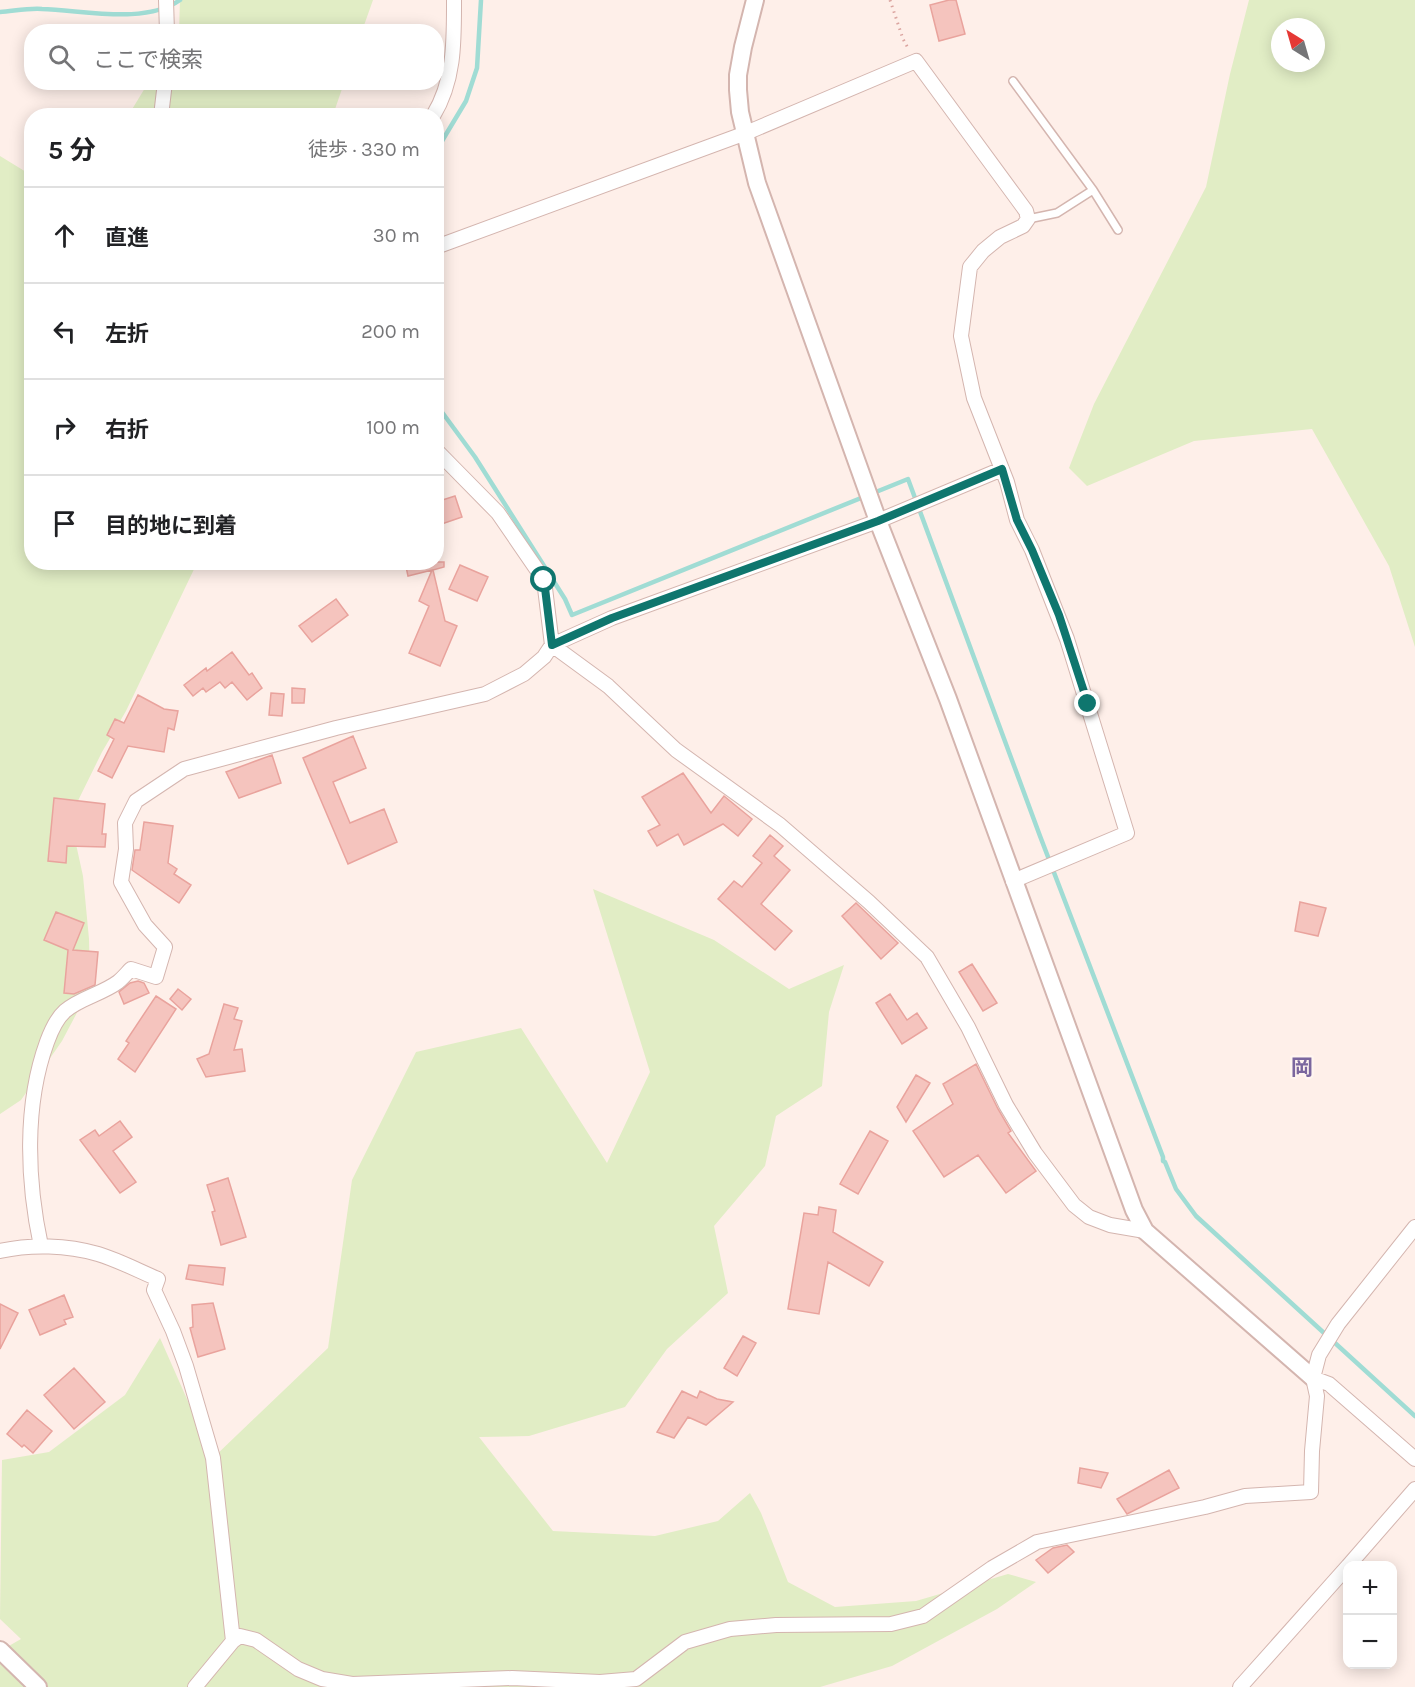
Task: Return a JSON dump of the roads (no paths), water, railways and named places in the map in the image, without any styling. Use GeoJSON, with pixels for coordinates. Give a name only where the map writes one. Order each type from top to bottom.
{"type":"FeatureCollection","features":[{"type":"Feature","properties":{"kind":"street"},"geometry":{"type":"LineString","coordinates":[[166,0],[167,24]]}},
{"type":"Feature","properties":{"kind":"street"},"geometry":{"type":"LineString","coordinates":[[437,108],[448,82],[454,57],[454,0]]}},
{"type":"Feature","properties":{"kind":"street"},"geometry":{"type":"LineString","coordinates":[[755,0],[738,75],[740,112],[757,183],[878,521],[948,699],[1134,1210],[1145,1231],[1313,1378],[1329,1384],[1415,1459]]}},
{"type":"Feature","properties":{"kind":"street"},"geometry":{"type":"LineString","coordinates":[[444,244],[746,133],[916,62],[1026,211],[1028,219],[1023,226],[1000,237],[983,251],[970,267],[962,336],[974,398],[1002,469],[1017,520],[1032,550],[1067,639],[1126,833],[1013,881]]}},
{"type":"Feature","properties":{"kind":"street"},"geometry":{"type":"LineString","coordinates":[[162,108],[164,90]]}},
{"type":"Feature","properties":{"kind":"street"},"geometry":{"type":"LineString","coordinates":[[444,458],[498,513],[544,580],[552,645],[608,686],[676,750],[780,825],[869,902],[927,957],[968,1027],[1012,1115],[1035,1153],[1074,1205],[1089,1217],[1110,1225],[1145,1231]]}},
{"type":"Feature","properties":{"kind":"street"},"geometry":{"type":"LineString","coordinates":[[41,1246],[36,1225],[31,1108],[42,1056],[53,1026],[65,1011],[118,982],[131,969],[156,977],[165,947],[145,925],[121,882],[126,849],[125,823],[136,801],[184,769],[336,728],[485,694],[524,674],[544,657],[552,645],[612,618],[878,521],[1002,469]]}},
{"type":"Feature","properties":{"kind":"street"},"geometry":{"type":"LineString","coordinates":[[195,1687],[233,1641],[240,1636],[256,1640],[298,1669],[322,1679],[352,1683],[512,1678],[600,1682],[636,1679],[685,1642],[730,1629],[776,1624],[787,1626],[891,1624],[923,1616],[992,1568],[1037,1542],[1205,1507],[1245,1496],[1311,1492],[1317,1396],[1313,1378],[1319,1355],[1338,1324],[1415,1227]]}},
{"type":"Feature","properties":{"kind":"street"},"geometry":{"type":"LineString","coordinates":[[0,1251],[41,1246],[75,1249],[99,1254],[158,1279],[154,1290],[186,1366],[213,1458],[233,1641]]}},
{"type":"Feature","properties":{"kind":"street"},"geometry":{"type":"LineString","coordinates":[[1352,1561],[1415,1489]]}},
{"type":"Feature","properties":{"kind":"street"},"geometry":{"type":"LineString","coordinates":[[1240,1687],[1343,1572]]}},
{"type":"Feature","properties":{"kind":"street"},"geometry":{"type":"LineString","coordinates":[[0,1650],[38,1687]]}},
{"type":"Feature","properties":{"kind":"lane"},"geometry":{"type":"LineString","coordinates":[[1013,81],[1093,190],[1118,230]]}},
{"type":"Feature","properties":{"kind":"lane"},"geometry":{"type":"LineString","coordinates":[[1028,219],[1057,213],[1093,190]]}},
{"type":"Feature","properties":{"kind":"waterway"},"geometry":{"type":"LineString","coordinates":[[0,12],[37,9],[132,14],[166,8],[180,0]]}},
{"type":"Feature","properties":{"kind":"waterway"},"geometry":{"type":"LineString","coordinates":[[444,138],[466,101],[477,68],[481,0]]}},
{"type":"Feature","properties":{"kind":"waterway"},"geometry":{"type":"LineString","coordinates":[[444,415],[475,457],[565,599],[572,615],[908,479],[1040,836],[1163,1161],[1176,1189],[1196,1216],[1415,1416]]}},
{"type":"Feature","properties":{"kind":"district","name":"岡"},"geometry":{"type":"Point","coordinates":[1302,1067]}}]}
